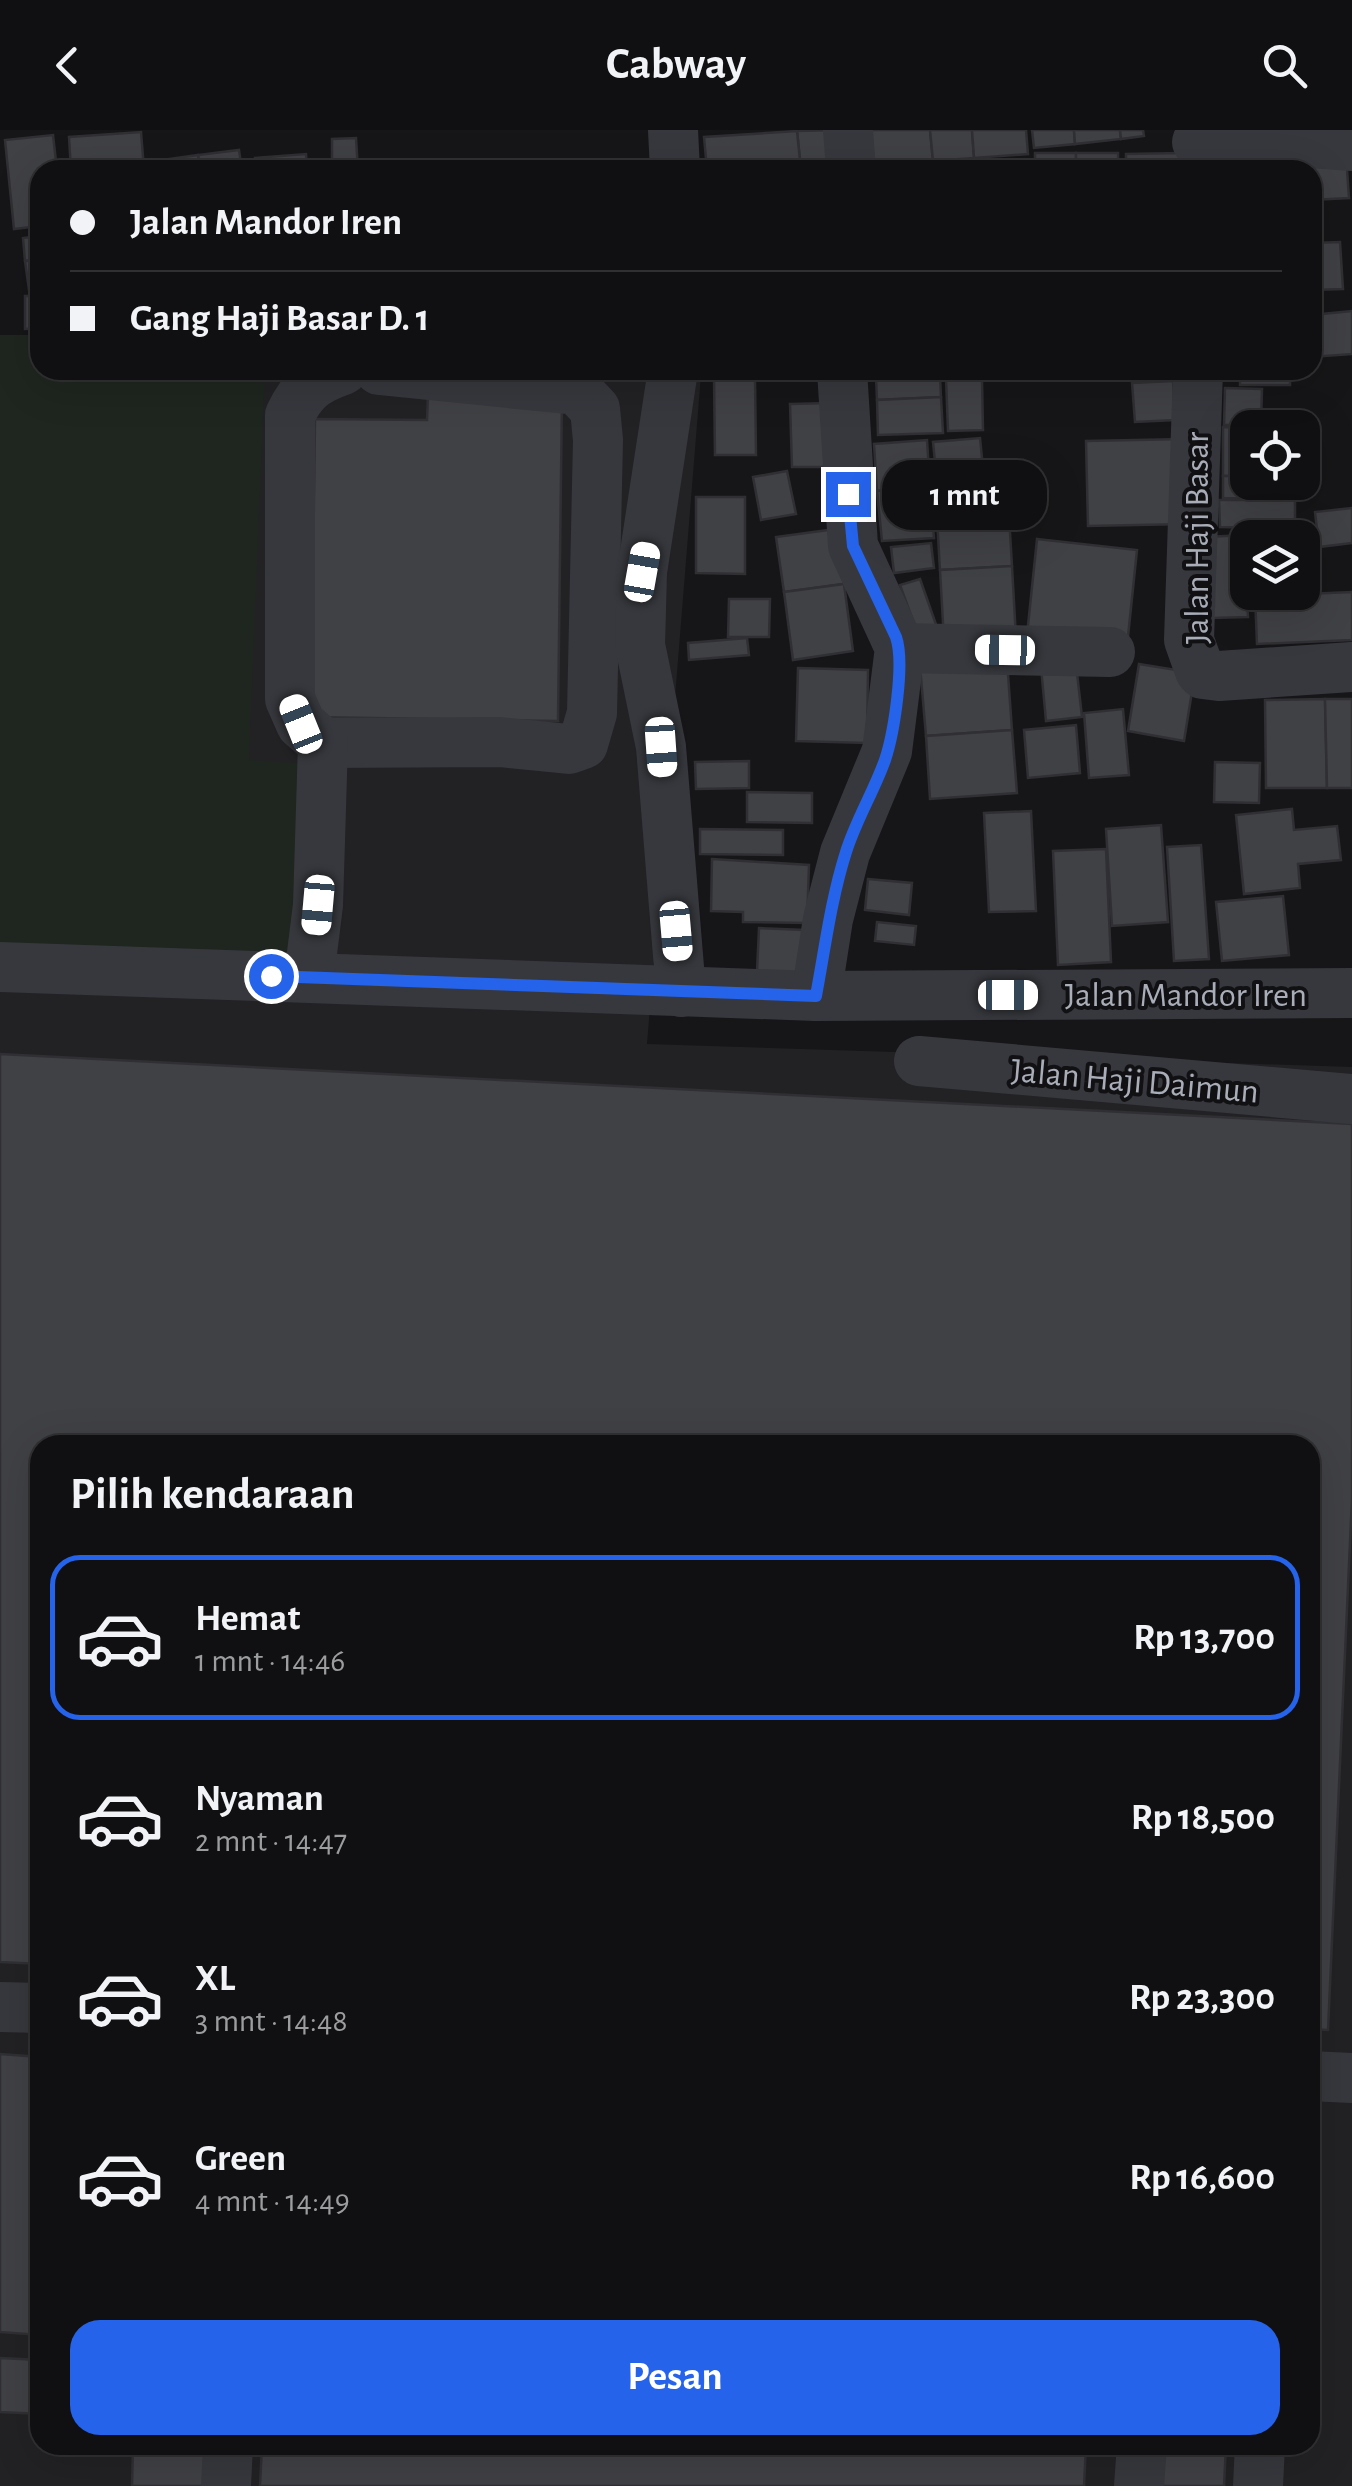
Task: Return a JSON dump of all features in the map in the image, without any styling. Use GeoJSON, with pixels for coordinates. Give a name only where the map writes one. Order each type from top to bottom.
{"type":"FeatureCollection","features":[{"type":"Feature","properties":{"kind":"street"},"geometry":{"type":"LineString","coordinates":[[674,130],[675,160]]}},
{"type":"Feature","properties":{"kind":"street"},"geometry":{"type":"LineString","coordinates":[[848,130],[850,160]]}},
{"type":"Feature","properties":{"kind":"street"},"geometry":{"type":"LineString","coordinates":[[1198,147],[1352,146]]}},
{"type":"Feature","properties":{"kind":"street"},"geometry":{"type":"LineString","coordinates":[[316,380],[300,393],[290,415],[290,698],[301,724],[323,743],[500,742],[570,749],[583,744],[592,713],[598,440],[595,408],[577,390],[478,380]]}},
{"type":"Feature","properties":{"kind":"street"},"geometry":{"type":"LineString","coordinates":[[671,380],[642,572],[640,645],[661,747],[681,992]]}},
{"type":"Feature","properties":{"kind":"street"},"geometry":{"type":"LineString","coordinates":[[816,996],[828,919],[845,853],[884,760],[900,648],[853,546],[843,380]]}},
{"type":"Feature","properties":{"kind":"street","name":"Jalan Haji Basar"},"geometry":{"type":"LineString","coordinates":[[1198,380],[1190,640],[1200,671],[1219,676],[1352,667]]}},
{"type":"Feature","properties":{"kind":"street"},"geometry":{"type":"LineString","coordinates":[[900,648],[1110,652]]}},
{"type":"Feature","properties":{"kind":"street"},"geometry":{"type":"LineString","coordinates":[[309,977],[318,905],[323,743]]}},
{"type":"Feature","properties":{"kind":"street","name":"Jalan Mandor Iren"},"geometry":{"type":"LineString","coordinates":[[0,966],[816,996],[1352,993]]}},
{"type":"Feature","properties":{"kind":"street","name":"Jalan Haji Daimun"},"geometry":{"type":"LineString","coordinates":[[919,1061],[1352,1099]]}},
{"type":"Feature","properties":{"kind":"street"},"geometry":{"type":"LineString","coordinates":[[0,2006],[30,2008]]}},
{"type":"Feature","properties":{"kind":"street"},"geometry":{"type":"LineString","coordinates":[[1320,2076],[1352,2078]]}},
{"type":"Feature","properties":{"kind":"street"},"geometry":{"type":"LineString","coordinates":[[226,2486],[228,2455]]}},
{"type":"Feature","properties":{"kind":"street"},"geometry":{"type":"LineString","coordinates":[[1139,2486],[1141,2455]]}},
{"type":"Feature","properties":{"kind":"street"},"geometry":{"type":"LineString","coordinates":[[1258,2486],[1260,2455]]}},
{"type":"Feature","properties":{"kind":"shaded area"},"geometry":{"type":"Polygon","coordinates":[[[0,335],[30,335],[30,380],[265,380],[249,760],[305,764],[302,952],[0,944],[0,335]]]}},
{"type":"Feature","properties":{"kind":"shaded area"},"geometry":{"type":"Polygon","coordinates":[[[0,341],[30,363],[30,380],[701,380],[647,1044],[1352,1067],[1352,2486],[0,2486],[0,341]]]}},
{"type":"Feature","properties":{"kind":"building"},"geometry":{"type":"Polygon","coordinates":[[[837,130],[840,160],[800,160],[797,131],[837,130]]]}},
{"type":"Feature","properties":{"kind":"building"},"geometry":{"type":"Polygon","coordinates":[[[871,130],[930,130],[933,160],[874,160],[871,130]]]}},
{"type":"Feature","properties":{"kind":"building"},"geometry":{"type":"Polygon","coordinates":[[[930,130],[972,130],[974,158],[933,160],[930,130]]]}},
{"type":"Feature","properties":{"kind":"building"},"geometry":{"type":"Polygon","coordinates":[[[972,130],[1026,130],[1028,154],[974,158],[972,130]]]}},
{"type":"Feature","properties":{"kind":"building"},"geometry":{"type":"Polygon","coordinates":[[[1032,130],[1074,130],[1075,144],[1034,148],[1032,130]]]}},
{"type":"Feature","properties":{"kind":"building"},"geometry":{"type":"Polygon","coordinates":[[[1074,130],[1120,130],[1121,139],[1075,144],[1074,130]]]}},
{"type":"Feature","properties":{"kind":"building"},"geometry":{"type":"Polygon","coordinates":[[[1120,130],[1143,130],[1144,136],[1121,139],[1120,130]]]}},
{"type":"Feature","properties":{"kind":"building"},"geometry":{"type":"Polygon","coordinates":[[[797,131],[800,160],[706,160],[704,137],[797,131]]]}},
{"type":"Feature","properties":{"kind":"building"},"geometry":{"type":"Polygon","coordinates":[[[141,132],[143,160],[70,160],[69,137],[141,132]]]}},
{"type":"Feature","properties":{"kind":"building"},"geometry":{"type":"Polygon","coordinates":[[[53,135],[56,160],[30,160],[30,227],[14,229],[5,140],[53,135]]]}},
{"type":"Feature","properties":{"kind":"building"},"geometry":{"type":"Polygon","coordinates":[[[356,138],[357,160],[332,160],[332,139],[356,138]]]}},
{"type":"Feature","properties":{"kind":"building"},"geometry":{"type":"Polygon","coordinates":[[[239,150],[240,160],[199,160],[198,155],[239,150]]]}},
{"type":"Feature","properties":{"kind":"building"},"geometry":{"type":"Polygon","coordinates":[[[1035,153],[1076,153],[1076,160],[1035,160],[1035,153]]]}},
{"type":"Feature","properties":{"kind":"building"},"geometry":{"type":"Polygon","coordinates":[[[1076,153],[1118,153],[1118,160],[1076,160],[1076,153]]]}},
{"type":"Feature","properties":{"kind":"building"},"geometry":{"type":"Polygon","coordinates":[[[1181,153],[1181,160],[1126,160],[1126,154],[1181,153]]]}},
{"type":"Feature","properties":{"kind":"building"},"geometry":{"type":"Polygon","coordinates":[[[306,154],[306,160],[255,160],[306,154]]]}},
{"type":"Feature","properties":{"kind":"building"},"geometry":{"type":"Polygon","coordinates":[[[198,155],[199,160],[169,160],[198,155]]]}},
{"type":"Feature","properties":{"kind":"building"},"geometry":{"type":"Polygon","coordinates":[[[1346,155],[1349,198],[1322,199],[1322,160],[1270,160],[1346,155]]]}},
{"type":"Feature","properties":{"kind":"building"},"geometry":{"type":"Polygon","coordinates":[[[30,237],[30,261],[25,261],[23,238],[30,237]]]}},
{"type":"Feature","properties":{"kind":"building"},"geometry":{"type":"Polygon","coordinates":[[[1340,242],[1343,289],[1322,290],[1322,243],[1340,242]]]}},
{"type":"Feature","properties":{"kind":"building"},"geometry":{"type":"Polygon","coordinates":[[[25,261],[30,261],[29,290],[25,261]]]}},
{"type":"Feature","properties":{"kind":"building"},"geometry":{"type":"Polygon","coordinates":[[[25,296],[30,296],[30,329],[25,329],[25,296]]]}},
{"type":"Feature","properties":{"kind":"building"},"geometry":{"type":"Polygon","coordinates":[[[1352,311],[1352,354],[1322,356],[1322,314],[1352,311]]]}},
{"type":"Feature","properties":{"kind":"building"},"geometry":{"type":"Polygon","coordinates":[[[714,380],[755,380],[756,455],[715,455],[714,380]]]}},
{"type":"Feature","properties":{"kind":"building"},"geometry":{"type":"Polygon","coordinates":[[[876,380],[940,380],[941,397],[877,400],[876,380]]]}},
{"type":"Feature","properties":{"kind":"building"},"geometry":{"type":"Polygon","coordinates":[[[946,380],[982,380],[983,430],[948,431],[946,380]]]}},
{"type":"Feature","properties":{"kind":"building"},"geometry":{"type":"Polygon","coordinates":[[[1240,380],[1290,380],[1290,385],[1240,385],[1240,380]]]}},
{"type":"Feature","properties":{"kind":"building"},"geometry":{"type":"Polygon","coordinates":[[[1173,381],[1175,420],[1135,422],[1132,383],[1173,381]]]}},
{"type":"Feature","properties":{"kind":"building"},"geometry":{"type":"Polygon","coordinates":[[[1225,388],[1262,389],[1261,410],[1230,410],[1230,425],[1224,425],[1225,388]]]}},
{"type":"Feature","properties":{"kind":"building"},"geometry":{"type":"Polygon","coordinates":[[[428,394],[562,397],[558,721],[311,717],[315,419],[427,420],[428,394]]]}},
{"type":"Feature","properties":{"kind":"building"},"geometry":{"type":"Polygon","coordinates":[[[941,397],[943,433],[878,435],[877,400],[941,397]]]}},
{"type":"Feature","properties":{"kind":"building"},"geometry":{"type":"Polygon","coordinates":[[[830,403],[831,467],[792,467],[790,404],[830,403]]]}},
{"type":"Feature","properties":{"kind":"building"},"geometry":{"type":"Polygon","coordinates":[[[1223,427],[1230,427],[1230,476],[1223,476],[1223,427]]]}},
{"type":"Feature","properties":{"kind":"building"},"geometry":{"type":"Polygon","coordinates":[[[980,438],[985,488],[938,492],[933,442],[980,438]]]}},
{"type":"Feature","properties":{"kind":"building"},"geometry":{"type":"Polygon","coordinates":[[[1184,439],[1186,524],[1088,526],[1086,441],[1184,439]]]}},
{"type":"Feature","properties":{"kind":"building"},"geometry":{"type":"Polygon","coordinates":[[[927,440],[930,487],[877,491],[874,444],[927,440]]]}},
{"type":"Feature","properties":{"kind":"building"},"geometry":{"type":"Polygon","coordinates":[[[787,471],[796,514],[761,520],[753,477],[787,471]]]}},
{"type":"Feature","properties":{"kind":"building"},"geometry":{"type":"Polygon","coordinates":[[[1223,476],[1230,476],[1230,498],[1223,498],[1223,476]]]}},
{"type":"Feature","properties":{"kind":"building"},"geometry":{"type":"Polygon","coordinates":[[[930,487],[934,538],[882,541],[877,491],[930,487]]]}},
{"type":"Feature","properties":{"kind":"building"},"geometry":{"type":"Polygon","coordinates":[[[696,497],[745,497],[745,574],[696,573],[696,497]]]}},
{"type":"Feature","properties":{"kind":"building"},"geometry":{"type":"Polygon","coordinates":[[[1008,498],[1012,566],[940,570],[936,502],[1008,498]]]}},
{"type":"Feature","properties":{"kind":"building"},"geometry":{"type":"Polygon","coordinates":[[[1219,500],[1295,500],[1295,520],[1230,520],[1230,527],[1220,527],[1219,500]]]}},
{"type":"Feature","properties":{"kind":"building"},"geometry":{"type":"Polygon","coordinates":[[[1352,508],[1352,543],[1320,547],[1320,520],[1316,520],[1315,512],[1352,508]]]}},
{"type":"Feature","properties":{"kind":"building"},"geometry":{"type":"Polygon","coordinates":[[[836,529],[844,584],[784,592],[776,537],[836,529]]]}},
{"type":"Feature","properties":{"kind":"building"},"geometry":{"type":"Polygon","coordinates":[[[1230,536],[1230,610],[1248,610],[1248,617],[1211,618],[1207,537],[1230,536]]]}},
{"type":"Feature","properties":{"kind":"building"},"geometry":{"type":"Polygon","coordinates":[[[1037,539],[1137,550],[1127,646],[1027,635],[1037,539]]]}},
{"type":"Feature","properties":{"kind":"building"},"geometry":{"type":"Polygon","coordinates":[[[931,543],[934,568],[894,573],[891,547],[931,543]]]}},
{"type":"Feature","properties":{"kind":"building"},"geometry":{"type":"Polygon","coordinates":[[[1012,566],[1016,638],[944,641],[940,570],[1012,566]]]}},
{"type":"Feature","properties":{"kind":"building"},"geometry":{"type":"Polygon","coordinates":[[[920,579],[939,633],[920,640],[900,585],[920,579]]]}},
{"type":"Feature","properties":{"kind":"building"},"geometry":{"type":"Polygon","coordinates":[[[844,584],[853,651],[793,660],[784,592],[844,584]]]}},
{"type":"Feature","properties":{"kind":"building"},"geometry":{"type":"Polygon","coordinates":[[[1352,592],[1352,640],[1257,644],[1256,610],[1320,610],[1320,593],[1352,592]]]}},
{"type":"Feature","properties":{"kind":"building"},"geometry":{"type":"Polygon","coordinates":[[[729,599],[770,599],[769,637],[728,637],[729,599]]]}},
{"type":"Feature","properties":{"kind":"building"},"geometry":{"type":"Polygon","coordinates":[[[747,638],[749,655],[689,660],[688,643],[747,638]]]}},
{"type":"Feature","properties":{"kind":"building"},"geometry":{"type":"Polygon","coordinates":[[[1007,660],[1012,730],[926,736],[920,666],[1007,660]]]}},
{"type":"Feature","properties":{"kind":"building"},"geometry":{"type":"Polygon","coordinates":[[[1076,664],[1082,717],[1046,721],[1041,667],[1076,664]]]}},
{"type":"Feature","properties":{"kind":"building"},"geometry":{"type":"Polygon","coordinates":[[[1139,664],[1195,673],[1184,741],[1128,731],[1139,664]]]}},
{"type":"Feature","properties":{"kind":"building"},"geometry":{"type":"Polygon","coordinates":[[[798,668],[868,670],[867,743],[796,741],[798,668]]]}},
{"type":"Feature","properties":{"kind":"building"},"geometry":{"type":"Polygon","coordinates":[[[1325,699],[1327,788],[1266,788],[1265,700],[1325,699]]]}},
{"type":"Feature","properties":{"kind":"building"},"geometry":{"type":"Polygon","coordinates":[[[1325,699],[1352,699],[1352,788],[1327,788],[1325,699]]]}},
{"type":"Feature","properties":{"kind":"building"},"geometry":{"type":"Polygon","coordinates":[[[1123,709],[1129,775],[1089,778],[1084,713],[1123,709]]]}},
{"type":"Feature","properties":{"kind":"building"},"geometry":{"type":"Polygon","coordinates":[[[1076,725],[1080,773],[1028,778],[1024,730],[1076,725]]]}},
{"type":"Feature","properties":{"kind":"building"},"geometry":{"type":"Polygon","coordinates":[[[1012,730],[1017,793],[930,799],[926,736],[1012,730]]]}},
{"type":"Feature","properties":{"kind":"building"},"geometry":{"type":"Polygon","coordinates":[[[749,761],[749,788],[696,789],[695,762],[749,761]]]}},
{"type":"Feature","properties":{"kind":"building"},"geometry":{"type":"Polygon","coordinates":[[[1215,762],[1260,763],[1259,803],[1214,802],[1215,762]]]}},
{"type":"Feature","properties":{"kind":"building"},"geometry":{"type":"Polygon","coordinates":[[[747,792],[812,793],[812,823],[747,822],[747,792]]]}},
{"type":"Feature","properties":{"kind":"building"},"geometry":{"type":"Polygon","coordinates":[[[1292,809],[1294,830],[1337,826],[1341,860],[1298,864],[1300,888],[1244,894],[1236,815],[1292,809]]]}},
{"type":"Feature","properties":{"kind":"building"},"geometry":{"type":"Polygon","coordinates":[[[1031,811],[1036,911],[989,912],[984,813],[1031,811]]]}},
{"type":"Feature","properties":{"kind":"building"},"geometry":{"type":"Polygon","coordinates":[[[1161,825],[1168,922],[1112,926],[1106,829],[1161,825]]]}},
{"type":"Feature","properties":{"kind":"building"},"geometry":{"type":"Polygon","coordinates":[[[700,829],[783,830],[783,855],[700,854],[700,829]]]}},
{"type":"Feature","properties":{"kind":"building"},"geometry":{"type":"Polygon","coordinates":[[[1201,845],[1209,959],[1174,961],[1167,847],[1201,845]]]}},
{"type":"Feature","properties":{"kind":"building"},"geometry":{"type":"Polygon","coordinates":[[[1106,849],[1111,962],[1058,965],[1053,851],[1106,849]]]}},
{"type":"Feature","properties":{"kind":"building"},"geometry":{"type":"Polygon","coordinates":[[[712,859],[809,865],[807,923],[743,922],[743,912],[711,911],[712,859]]]}},
{"type":"Feature","properties":{"kind":"building"},"geometry":{"type":"Polygon","coordinates":[[[868,879],[912,883],[909,915],[865,910],[868,879]]]}},
{"type":"Feature","properties":{"kind":"building"},"geometry":{"type":"Polygon","coordinates":[[[1283,896],[1289,955],[1222,961],[1216,902],[1283,896]]]}},
{"type":"Feature","properties":{"kind":"building"},"geometry":{"type":"Polygon","coordinates":[[[877,922],[916,926],[914,945],[875,941],[877,922]]]}},
{"type":"Feature","properties":{"kind":"building"},"geometry":{"type":"Polygon","coordinates":[[[759,928],[805,930],[803,973],[757,971],[759,928]]]}},
{"type":"Feature","properties":{"kind":"building"},"geometry":{"type":"Polygon","coordinates":[[[0,1054],[1352,1124],[1352,1498],[1328,2030],[1320,2030],[1320,1435],[30,1435],[30,1964],[0,1962],[0,1054]]]}},
{"type":"Feature","properties":{"kind":"building"},"geometry":{"type":"Polygon","coordinates":[[[0,2054],[30,2056],[30,2334],[0,2332],[0,2054]]]}},
{"type":"Feature","properties":{"kind":"building"},"geometry":{"type":"Polygon","coordinates":[[[0,2358],[30,2360],[30,2414],[0,2412],[0,2358]]]}},
{"type":"Feature","properties":{"kind":"building"},"geometry":{"type":"Polygon","coordinates":[[[133,2455],[218,2455],[217,2486],[132,2486],[133,2455]]]}},
{"type":"Feature","properties":{"kind":"building"},"geometry":{"type":"Polygon","coordinates":[[[262,2455],[1086,2455],[1084,2486],[260,2486],[262,2455]]]}},
{"type":"Feature","properties":{"kind":"building"},"geometry":{"type":"Polygon","coordinates":[[[1162,2455],[1226,2455],[1224,2486],[1161,2486],[1162,2455]]]}},
{"type":"Feature","properties":{"kind":"route"},"geometry":{"type":"LineString","coordinates":[[271,976],[816,996],[828,919],[845,853],[884,760],[900,648],[853,546],[848,494]]}}]}
